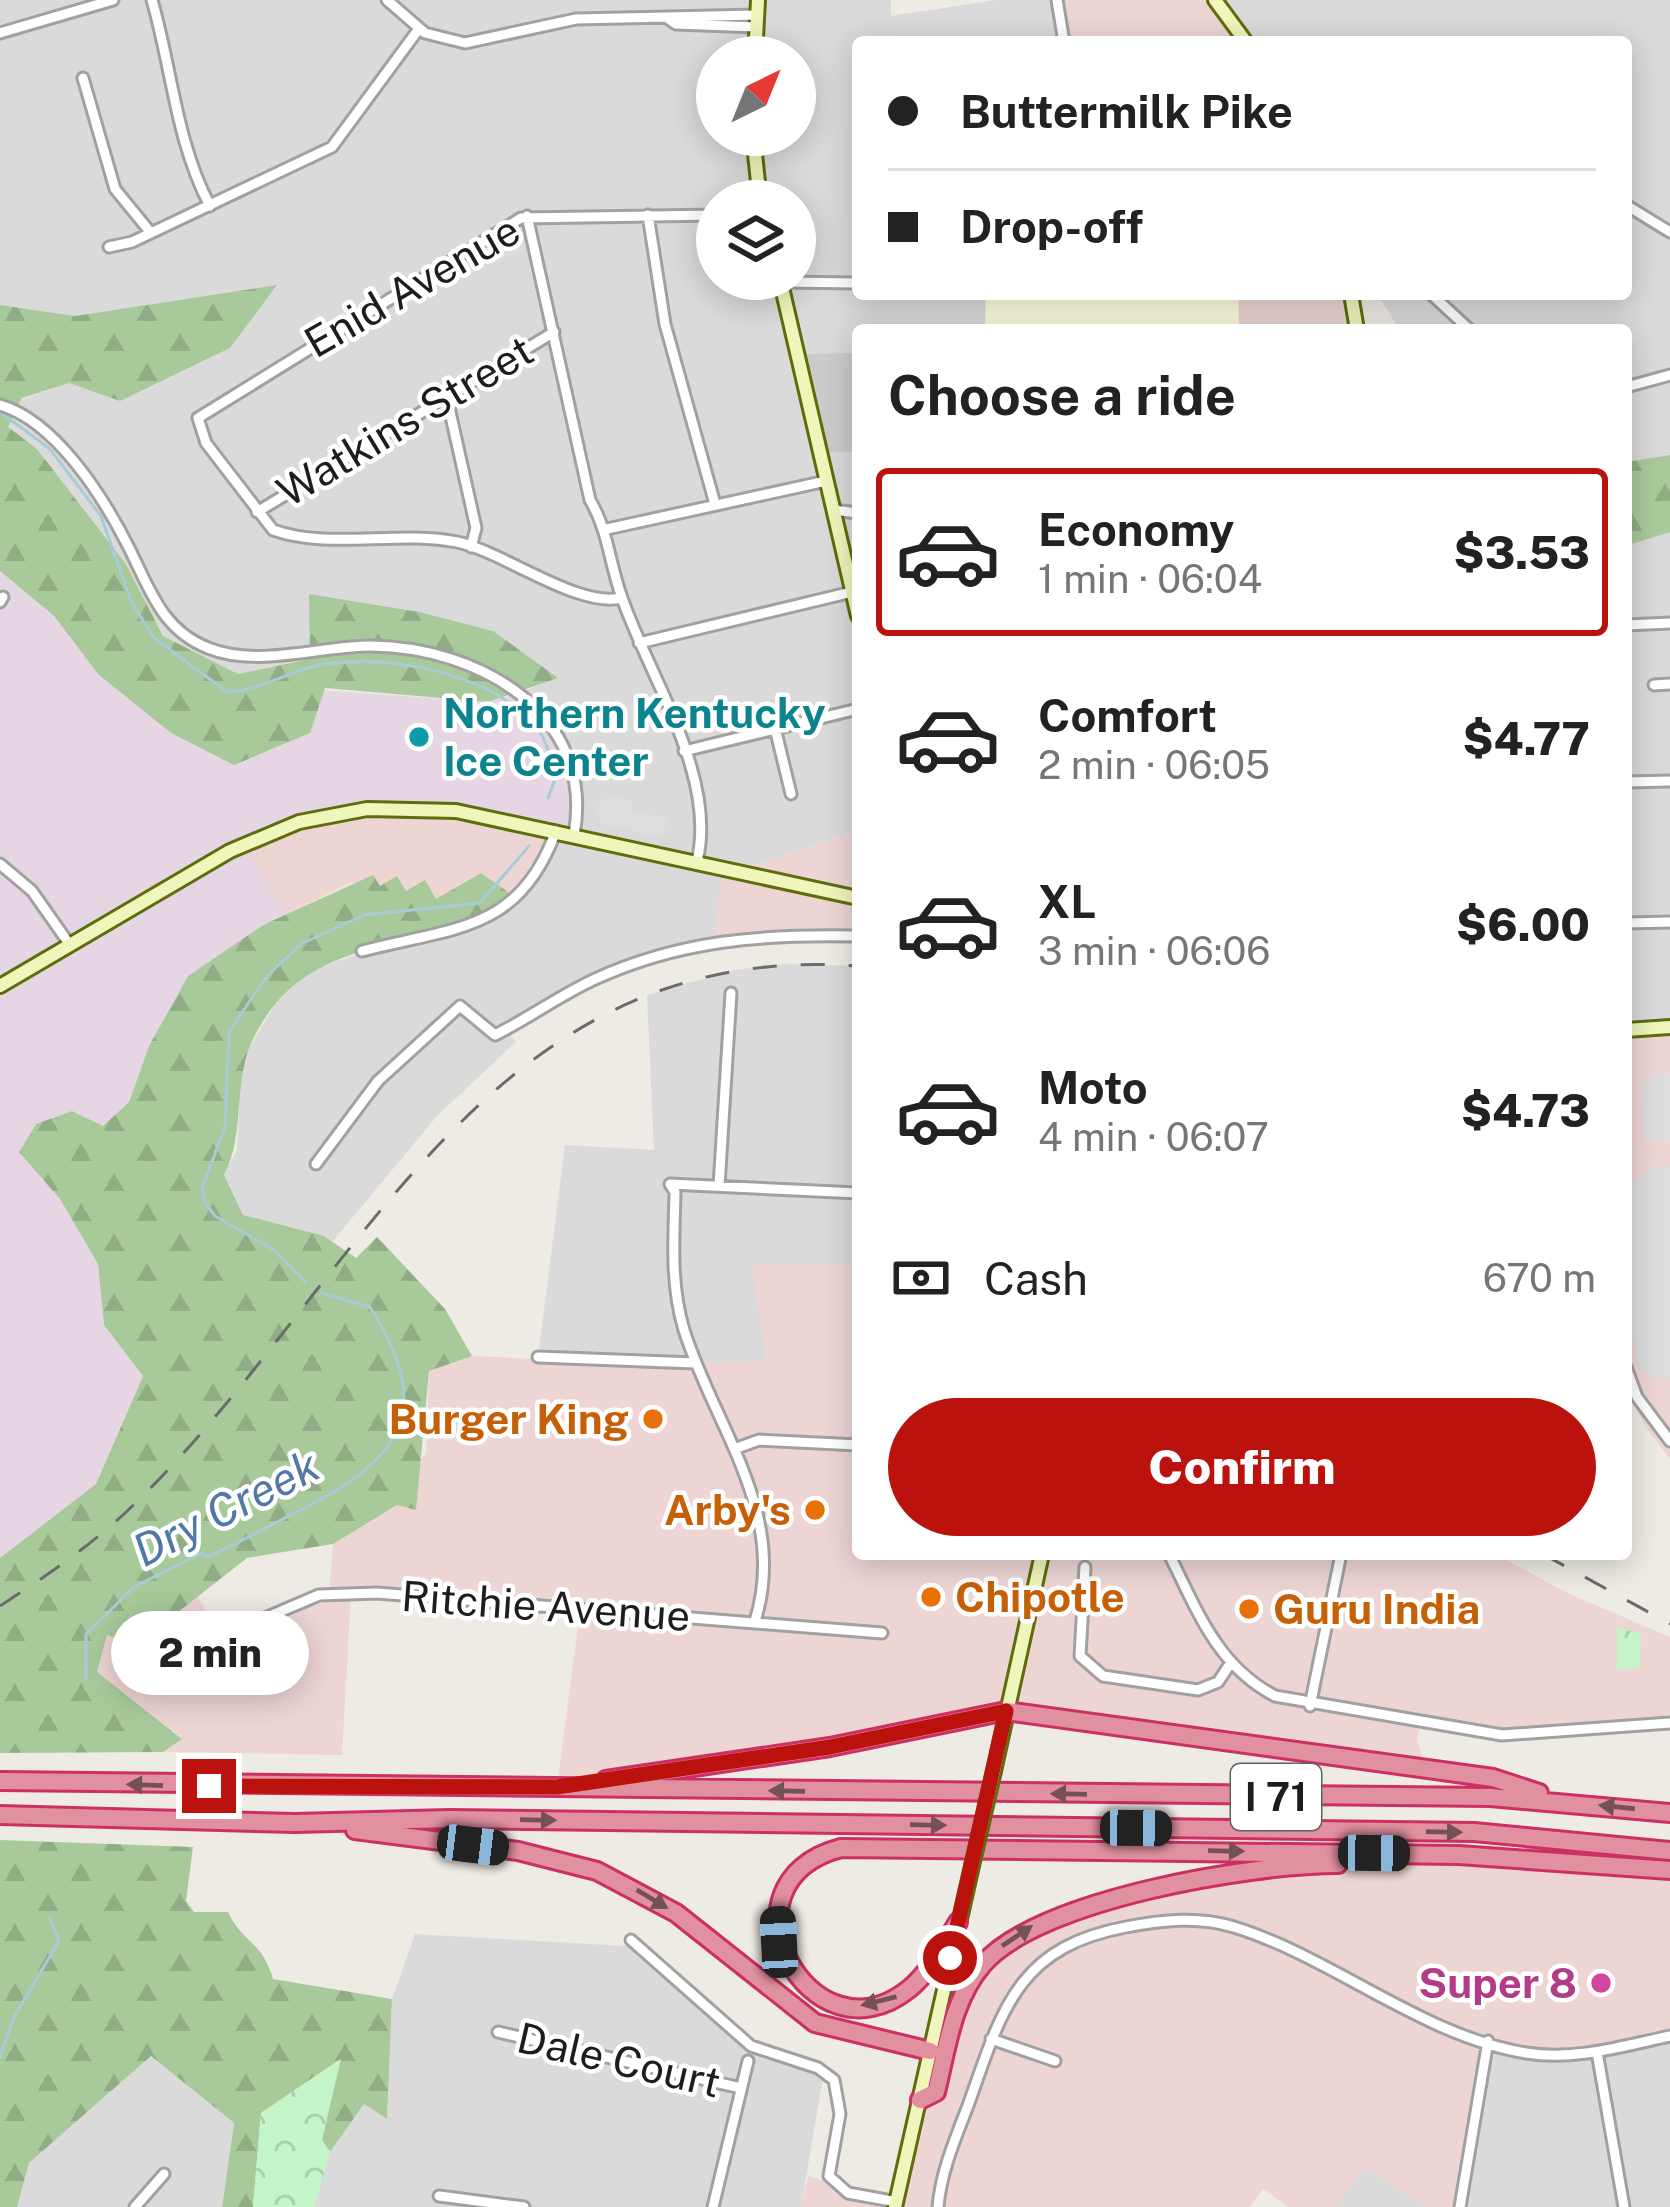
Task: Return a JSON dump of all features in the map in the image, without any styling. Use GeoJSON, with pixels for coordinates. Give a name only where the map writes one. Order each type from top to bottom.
{"type":"FeatureCollection","features":[{"type":"Feature","properties":{"kind":"highway"},"geometry":{"type":"LineString","coordinates":[[557,1787],[830,1747],[1006,1711],[1493,1778],[1564,1802]]}},
{"type":"Feature","properties":{"kind":"highway","name":"I 71"},"geometry":{"type":"LineString","coordinates":[[0,1781],[1564,1802],[1670,1813]]}},
{"type":"Feature","properties":{"kind":"highway","name":"I 71"},"geometry":{"type":"LineString","coordinates":[[0,1814],[295,1822],[450,1819],[1425,1831],[1670,1851]]}},
{"type":"Feature","properties":{"kind":"highway"},"geometry":{"type":"LineString","coordinates":[[295,1822],[518,1851],[597,1871],[676,1913],[815,2023],[930,2051]]}},
{"type":"Feature","properties":{"kind":"highway"},"geometry":{"type":"LineString","coordinates":[[958,1922],[918,1981],[897,1998],[866,2007],[825,1999],[796,1977],[779,1942],[778,1916],[799,1871],[841,1847],[1481,1855],[1670,1874]]}},
{"type":"Feature","properties":{"kind":"highway"},"geometry":{"type":"LineString","coordinates":[[920,2100],[936,2092],[954,2018],[978,1971],[1017,1935],[1053,1917],[1218,1876],[1284,1867],[1467,1864],[1670,1874]]}},
{"type":"Feature","properties":{"kind":"main road"},"geometry":{"type":"LineString","coordinates":[[756,36],[758,0]]}},
{"type":"Feature","properties":{"kind":"main road"},"geometry":{"type":"LineString","coordinates":[[1215,0],[1242,36]]}},
{"type":"Feature","properties":{"kind":"main road"},"geometry":{"type":"LineString","coordinates":[[785,300],[852,592]]}},
{"type":"Feature","properties":{"kind":"main road"},"geometry":{"type":"LineString","coordinates":[[0,986],[230,851],[335,813],[441,809],[852,897]]}},
{"type":"Feature","properties":{"kind":"main road"},"geometry":{"type":"LineString","coordinates":[[1632,1030],[1670,1027]]}},
{"type":"Feature","properties":{"kind":"main road"},"geometry":{"type":"LineString","coordinates":[[896,2205],[1041,1560]]}},
{"type":"Feature","properties":{"kind":"street"},"geometry":{"type":"LineString","coordinates":[[0,33],[113,0]]}},
{"type":"Feature","properties":{"kind":"street"},"geometry":{"type":"LineString","coordinates":[[152,0],[170,64],[170,87],[197,182],[210,206]]}},
{"type":"Feature","properties":{"kind":"street"},"geometry":{"type":"LineString","coordinates":[[387,0],[418,30],[465,44],[576,19],[667,18],[675,13],[757,21]]}},
{"type":"Feature","properties":{"kind":"street"},"geometry":{"type":"LineString","coordinates":[[713,0],[713,14]]}},
{"type":"Feature","properties":{"kind":"street"},"geometry":{"type":"LineString","coordinates":[[1057,0],[1063,36]]}},
{"type":"Feature","properties":{"kind":"street"},"geometry":{"type":"LineString","coordinates":[[667,18],[676,24],[757,21]]}},
{"type":"Feature","properties":{"kind":"street"},"geometry":{"type":"LineString","coordinates":[[109,247],[152,233],[332,148],[418,30]]}},
{"type":"Feature","properties":{"kind":"street"},"geometry":{"type":"LineString","coordinates":[[83,78],[115,189],[152,233]]}},
{"type":"Feature","properties":{"kind":"street"},"geometry":{"type":"LineString","coordinates":[[1632,209],[1670,232]]}},
{"type":"Feature","properties":{"kind":"street"},"geometry":{"type":"LineString","coordinates":[[648,214],[665,324],[715,504]]}},
{"type":"Feature","properties":{"kind":"street","name":"Enid Avenue"},"geometry":{"type":"LineString","coordinates":[[257,512],[198,432],[199,418],[490,233],[527,216],[696,215]]}},
{"type":"Feature","properties":{"kind":"street"},"geometry":{"type":"LineString","coordinates":[[527,216],[590,500],[608,529],[608,555],[622,598],[684,751],[700,820],[698,861]]}},
{"type":"Feature","properties":{"kind":"street"},"geometry":{"type":"LineString","coordinates":[[816,281],[852,283]]}},
{"type":"Feature","properties":{"kind":"street"},"geometry":{"type":"LineString","coordinates":[[1438,300],[1464,324]]}},
{"type":"Feature","properties":{"kind":"street","name":"Watkins Street"},"geometry":{"type":"LineString","coordinates":[[257,512],[554,332]]}},
{"type":"Feature","properties":{"kind":"street"},"geometry":{"type":"LineString","coordinates":[[1632,385],[1670,375]]}},
{"type":"Feature","properties":{"kind":"street"},"geometry":{"type":"LineString","coordinates":[[446,394],[476,528],[471,547]]}},
{"type":"Feature","properties":{"kind":"street"},"geometry":{"type":"LineString","coordinates":[[0,405],[29,418],[57,444],[108,511],[156,606],[190,640],[240,656],[343,646],[395,648],[458,665],[538,707],[552,723],[579,780],[574,835]]}},
{"type":"Feature","properties":{"kind":"street"},"geometry":{"type":"LineString","coordinates":[[608,529],[826,481]]}},
{"type":"Feature","properties":{"kind":"street"},"geometry":{"type":"LineString","coordinates":[[832,510],[852,512]]}},
{"type":"Feature","properties":{"kind":"street"},"geometry":{"type":"LineString","coordinates":[[257,512],[279,533],[418,537],[471,547],[610,601],[622,598]]}},
{"type":"Feature","properties":{"kind":"street"},"geometry":{"type":"LineString","coordinates":[[639,643],[852,592]]}},
{"type":"Feature","properties":{"kind":"street"},"geometry":{"type":"LineString","coordinates":[[1632,625],[1670,623]]}},
{"type":"Feature","properties":{"kind":"street"},"geometry":{"type":"LineString","coordinates":[[1654,685],[1670,684]]}},
{"type":"Feature","properties":{"kind":"street"},"geometry":{"type":"LineString","coordinates":[[684,751],[852,710]]}},
{"type":"Feature","properties":{"kind":"street"},"geometry":{"type":"LineString","coordinates":[[775,728],[791,794]]}},
{"type":"Feature","properties":{"kind":"street"},"geometry":{"type":"LineString","coordinates":[[1632,782],[1670,781]]}},
{"type":"Feature","properties":{"kind":"street"},"geometry":{"type":"LineString","coordinates":[[362,951],[458,930],[495,915],[537,877],[556,831]]}},
{"type":"Feature","properties":{"kind":"street"},"geometry":{"type":"LineString","coordinates":[[0,864],[32,892],[70,944]]}},
{"type":"Feature","properties":{"kind":"street"},"geometry":{"type":"LineString","coordinates":[[1632,923],[1670,922]]}},
{"type":"Feature","properties":{"kind":"street"},"geometry":{"type":"LineString","coordinates":[[316,1164],[378,1081],[460,1006],[492,1033],[589,982],[674,948],[714,940],[852,936]]}},
{"type":"Feature","properties":{"kind":"street"},"geometry":{"type":"LineString","coordinates":[[719,1186],[731,993]]}},
{"type":"Feature","properties":{"kind":"street"},"geometry":{"type":"LineString","coordinates":[[755,1621],[761,1539],[737,1448],[695,1363],[674,1289],[670,1184],[852,1193]]}},
{"type":"Feature","properties":{"kind":"street"},"geometry":{"type":"LineString","coordinates":[[538,1357],[695,1363]]}},
{"type":"Feature","properties":{"kind":"street"},"geometry":{"type":"LineString","coordinates":[[1632,1383],[1670,1441]]}},
{"type":"Feature","properties":{"kind":"street"},"geometry":{"type":"LineString","coordinates":[[737,1448],[759,1440],[852,1444]]}},
{"type":"Feature","properties":{"kind":"street"},"geometry":{"type":"LineString","coordinates":[[1172,1560],[1210,1637],[1230,1664],[1262,1689],[1310,1706],[1502,1735],[1670,1723]]}},
{"type":"Feature","properties":{"kind":"street"},"geometry":{"type":"LineString","coordinates":[[1310,1706],[1340,1560]]}},
{"type":"Feature","properties":{"kind":"street"},"geometry":{"type":"LineString","coordinates":[[1085,1567],[1080,1656],[1109,1677],[1198,1690],[1218,1682],[1230,1664]]}},
{"type":"Feature","properties":{"kind":"street","name":"Ritchie Avenue"},"geometry":{"type":"LineString","coordinates":[[218,1638],[283,1606],[336,1594],[882,1633]]}},
{"type":"Feature","properties":{"kind":"street"},"geometry":{"type":"LineString","coordinates":[[938,2207],[943,2175],[992,2039],[1019,1983],[1049,1954],[1105,1931],[1186,1920],[1240,1929],[1488,2041],[1528,2053],[1597,2052],[1670,2036]]}},
{"type":"Feature","properties":{"kind":"street"},"geometry":{"type":"LineString","coordinates":[[632,1940],[751,2046],[818,2068],[834,2080],[840,2114],[829,2176],[848,2193],[896,2205]]}},
{"type":"Feature","properties":{"kind":"street","name":"Dale Court"},"geometry":{"type":"LineString","coordinates":[[497,2032],[741,2089]]}},
{"type":"Feature","properties":{"kind":"street"},"geometry":{"type":"LineString","coordinates":[[992,2039],[1055,2061]]}},
{"type":"Feature","properties":{"kind":"street"},"geometry":{"type":"LineString","coordinates":[[1460,2207],[1488,2041]]}},
{"type":"Feature","properties":{"kind":"street"},"geometry":{"type":"LineString","coordinates":[[1597,2052],[1624,2207]]}},
{"type":"Feature","properties":{"kind":"street"},"geometry":{"type":"LineString","coordinates":[[713,2207],[748,2062]]}},
{"type":"Feature","properties":{"kind":"street"},"geometry":{"type":"LineString","coordinates":[[135,2207],[164,2174]]}},
{"type":"Feature","properties":{"kind":"street"},"geometry":{"type":"LineString","coordinates":[[439,2196],[524,2207]]}},
{"type":"Feature","properties":{"kind":"shaded area"},"geometry":{"type":"Polygon","coordinates":[[[0,0],[891,0],[891,16],[996,0],[1057,0],[1063,36],[852,36],[852,300],[986,300],[985,324],[852,324],[852,833],[740,870],[714,940],[634,962],[506,1030],[516,1042],[438,1115],[332,1242],[242,1215],[224,1175],[237,1150],[241,1077],[249,1048],[275,1004],[311,969],[402,941],[520,693],[557,677],[310,594],[310,660],[238,674],[163,636],[126,564],[37,449],[7,427],[22,399],[69,383],[120,401],[276,286],[75,316],[0,305],[0,0]]]}},
{"type":"Feature","properties":{"kind":"shaded area"},"geometry":{"type":"Polygon","coordinates":[[[1057,0],[1215,0],[1242,36],[1063,36],[1057,0]]]}},
{"type":"Feature","properties":{"kind":"shaded area"},"geometry":{"type":"Polygon","coordinates":[[[1215,0],[1670,0],[1670,455],[1632,461],[1632,324],[1396,324],[1381,300],[1632,300],[1632,36],[1242,36],[1215,0]]]}},
{"type":"Feature","properties":{"kind":"shaded area"},"geometry":{"type":"Polygon","coordinates":[[[986,300],[1238,300],[1239,324],[985,324],[986,300]]]}},
{"type":"Feature","properties":{"kind":"shaded area"},"geometry":{"type":"Polygon","coordinates":[[[1238,300],[1352,300],[1356,324],[1239,324],[1238,300]]]}},
{"type":"Feature","properties":{"kind":"shaded area"},"geometry":{"type":"Polygon","coordinates":[[[852,353],[852,452],[818,452],[797,354],[852,353]]]}},
{"type":"Feature","properties":{"kind":"shaded area"},"geometry":{"type":"Polygon","coordinates":[[[1670,532],[1670,1027],[1632,1029],[1632,544],[1670,532]]]}},
{"type":"Feature","properties":{"kind":"shaded area"},"geometry":{"type":"Polygon","coordinates":[[[0,571],[54,616],[98,674],[488,702],[520,693],[538,707],[574,766],[580,795],[574,835],[456,811],[335,813],[245,844],[286,915],[265,924],[149,1046],[129,1102],[103,1126],[72,1111],[36,1124],[19,1151],[60,1199],[98,1264],[104,1325],[143,1376],[96,1484],[0,1558],[0,571]]]}},
{"type":"Feature","properties":{"kind":"shaded area"},"geometry":{"type":"Polygon","coordinates":[[[606,795],[632,801],[630,810],[667,818],[663,838],[600,824],[602,814],[594,812],[606,795]]]}},
{"type":"Feature","properties":{"kind":"shaded area"},"geometry":{"type":"Polygon","coordinates":[[[421,808],[556,831],[517,898],[436,899],[350,883],[286,915],[245,844],[299,822],[421,808]]]}},
{"type":"Feature","properties":{"kind":"shaded area"},"geometry":{"type":"Polygon","coordinates":[[[852,833],[852,936],[714,940],[723,866],[740,870],[852,833]]]}},
{"type":"Feature","properties":{"kind":"shaded area"},"geometry":{"type":"Polygon","coordinates":[[[787,964],[852,966],[852,1265],[766,1361],[658,1365],[538,1357],[565,1145],[654,1150],[647,995],[734,970],[787,964]]]}},
{"type":"Feature","properties":{"kind":"shaded area"},"geometry":{"type":"Polygon","coordinates":[[[1670,1027],[1670,1459],[1646,1428],[1632,1399],[1632,1030],[1670,1027]]]}},
{"type":"Feature","properties":{"kind":"shaded area"},"geometry":{"type":"Polygon","coordinates":[[[1651,1074],[1670,1074],[1670,1140],[1644,1141],[1641,1082],[1651,1082],[1651,1074]]]}},
{"type":"Feature","properties":{"kind":"shaded area"},"geometry":{"type":"Polygon","coordinates":[[[1670,1166],[1670,1379],[1640,1369],[1632,1333],[1632,1183],[1651,1167],[1670,1166]]]}},
{"type":"Feature","properties":{"kind":"shaded area"},"geometry":{"type":"Polygon","coordinates":[[[752,1264],[852,1264],[852,1560],[1507,1560],[1565,1592],[1670,1637],[1670,1723],[1514,1735],[1421,1723],[1417,1740],[1426,1769],[1006,1711],[557,1787],[580,1611],[351,1594],[342,1755],[163,1752],[182,1738],[96,1672],[107,1634],[136,1645],[198,1596],[218,1638],[329,1594],[333,1544],[397,1505],[416,1509],[418,1463],[426,1453],[429,1371],[472,1356],[658,1365],[766,1361],[752,1264]]]}},
{"type":"Feature","properties":{"kind":"shaded area"},"geometry":{"type":"Polygon","coordinates":[[[1322,1864],[1467,1864],[1670,1877],[1670,2036],[1565,2055],[1488,2042],[1460,2207],[1423,2207],[1366,2167],[1336,2207],[1289,2207],[1263,2189],[1250,2207],[801,2207],[808,2176],[897,2202],[920,2100],[936,2092],[966,1988],[1017,1935],[1218,1876],[1322,1864]]]}},
{"type":"Feature","properties":{"kind":"shaded area"},"geometry":{"type":"Polygon","coordinates":[[[415,1934],[624,1946],[631,1940],[746,2041],[824,2071],[801,2207],[314,2207],[330,2152],[364,2104],[387,2118],[392,1999],[415,1934]]]}},
{"type":"Feature","properties":{"kind":"shaded area"},"geometry":{"type":"Polygon","coordinates":[[[1670,2036],[1670,2207],[1460,2207],[1488,2041],[1670,2036]]]}},
{"type":"Feature","properties":{"kind":"shaded area"},"geometry":{"type":"Polygon","coordinates":[[[151,2056],[234,2123],[222,2207],[17,2207],[29,2163],[151,2056]]]}},
{"type":"Feature","properties":{"kind":"shaded area"},"geometry":{"type":"Polygon","coordinates":[[[1365,2166],[1423,2207],[1331,2207],[1365,2166]]]}},
{"type":"Feature","properties":{"kind":"green space"},"geometry":{"type":"Polygon","coordinates":[[[277,285],[230,348],[120,401],[69,383],[22,398],[8,427],[37,449],[126,564],[163,636],[238,674],[310,659],[309,594],[419,612],[493,631],[558,678],[488,702],[325,688],[310,733],[234,765],[171,733],[98,674],[54,616],[0,571],[0,305],[75,316],[277,285]]]}},
{"type":"Feature","properties":{"kind":"green space"},"geometry":{"type":"Polygon","coordinates":[[[1670,455],[1670,532],[1632,544],[1632,461],[1670,455]]]}},
{"type":"Feature","properties":{"kind":"green space"},"geometry":{"type":"Polygon","coordinates":[[[481,873],[517,898],[447,930],[341,958],[309,975],[281,998],[248,1050],[235,1141],[224,1175],[243,1215],[324,1236],[356,1258],[377,1237],[445,1309],[472,1356],[429,1371],[416,1510],[397,1505],[333,1544],[247,1558],[136,1645],[107,1635],[97,1672],[182,1739],[163,1752],[0,1753],[0,1558],[96,1484],[143,1376],[104,1325],[98,1264],[60,1199],[19,1152],[36,1124],[72,1111],[103,1126],[129,1102],[149,1046],[188,976],[265,924],[373,875],[380,886],[397,876],[406,891],[425,880],[436,899],[481,873]]]}},
{"type":"Feature","properties":{"kind":"green space"},"geometry":{"type":"Polygon","coordinates":[[[1617,1627],[1641,1634],[1640,1667],[1617,1670],[1617,1627]]]}},
{"type":"Feature","properties":{"kind":"green space"},"geometry":{"type":"Polygon","coordinates":[[[0,1840],[193,1847],[186,1901],[194,1912],[228,1912],[258,1949],[273,1979],[392,1999],[387,2119],[364,2104],[330,2152],[322,2140],[339,2060],[261,2113],[253,2207],[222,2207],[234,2123],[151,2056],[29,2163],[17,2207],[0,2207],[0,1840]]]}},
{"type":"Feature","properties":{"kind":"green space"},"geometry":{"type":"Polygon","coordinates":[[[341,2059],[322,2140],[330,2152],[314,2207],[253,2207],[261,2113],[341,2059]]]}},
{"type":"Feature","properties":{"kind":"waterway","name":"Dry Creek"},"geometry":{"type":"LineString","coordinates":[[0,412],[50,449],[101,516],[131,601],[153,637],[227,692],[325,664],[351,662],[408,665],[465,680],[514,706],[538,729],[557,774],[548,798]]}},
{"type":"Feature","properties":{"kind":"waterway","name":"Dry Creek"},"geometry":{"type":"LineString","coordinates":[[305,1282],[274,1250],[215,1216],[205,1203],[202,1188],[225,1127],[229,1032],[266,977],[301,944],[364,915],[480,903],[529,846]]}},
{"type":"Feature","properties":{"kind":"waterway","name":"Dry Creek"},"geometry":{"type":"LineString","coordinates":[[86,1679],[86,1634],[134,1587],[201,1553],[207,1557],[219,1552],[333,1492],[383,1452],[397,1430],[404,1405],[402,1377],[391,1344],[370,1307],[322,1293]]}},
{"type":"Feature","properties":{"kind":"waterway","name":"Dry Creek"},"geometry":{"type":"LineString","coordinates":[[0,2057],[14,2017],[59,1941],[50,1918]]}},
{"type":"Feature","properties":{"kind":"railway"},"geometry":{"type":"LineString","coordinates":[[0,1606],[124,1514],[207,1426],[436,1147],[521,1069],[616,1009],[727,973],[852,966]]}},
{"type":"Feature","properties":{"kind":"railway"},"geometry":{"type":"LineString","coordinates":[[1554,1560],[1670,1624]]}},
{"type":"Feature","properties":{"kind":"place","name":"Northern Kentucky Ice Center"},"geometry":{"type":"Point","coordinates":[419,737]}},
{"type":"Feature","properties":{"kind":"place","name":"Burger King"},"geometry":{"type":"Point","coordinates":[653,1419]}},
{"type":"Feature","properties":{"kind":"place","name":"Arby's"},"geometry":{"type":"Point","coordinates":[815,1510]}},
{"type":"Feature","properties":{"kind":"place","name":"Chipotle"},"geometry":{"type":"Point","coordinates":[931,1597]}},
{"type":"Feature","properties":{"kind":"place","name":"Guru India"},"geometry":{"type":"Point","coordinates":[1249,1609]}},
{"type":"Feature","properties":{"kind":"place","name":"Super 8"},"geometry":{"type":"Point","coordinates":[1601,1983]}},
{"type":"Feature","properties":{"kind":"route"},"geometry":{"type":"LineString","coordinates":[[209,1786],[557,1787],[830,1747],[1006,1711],[950,1958]]}}]}
